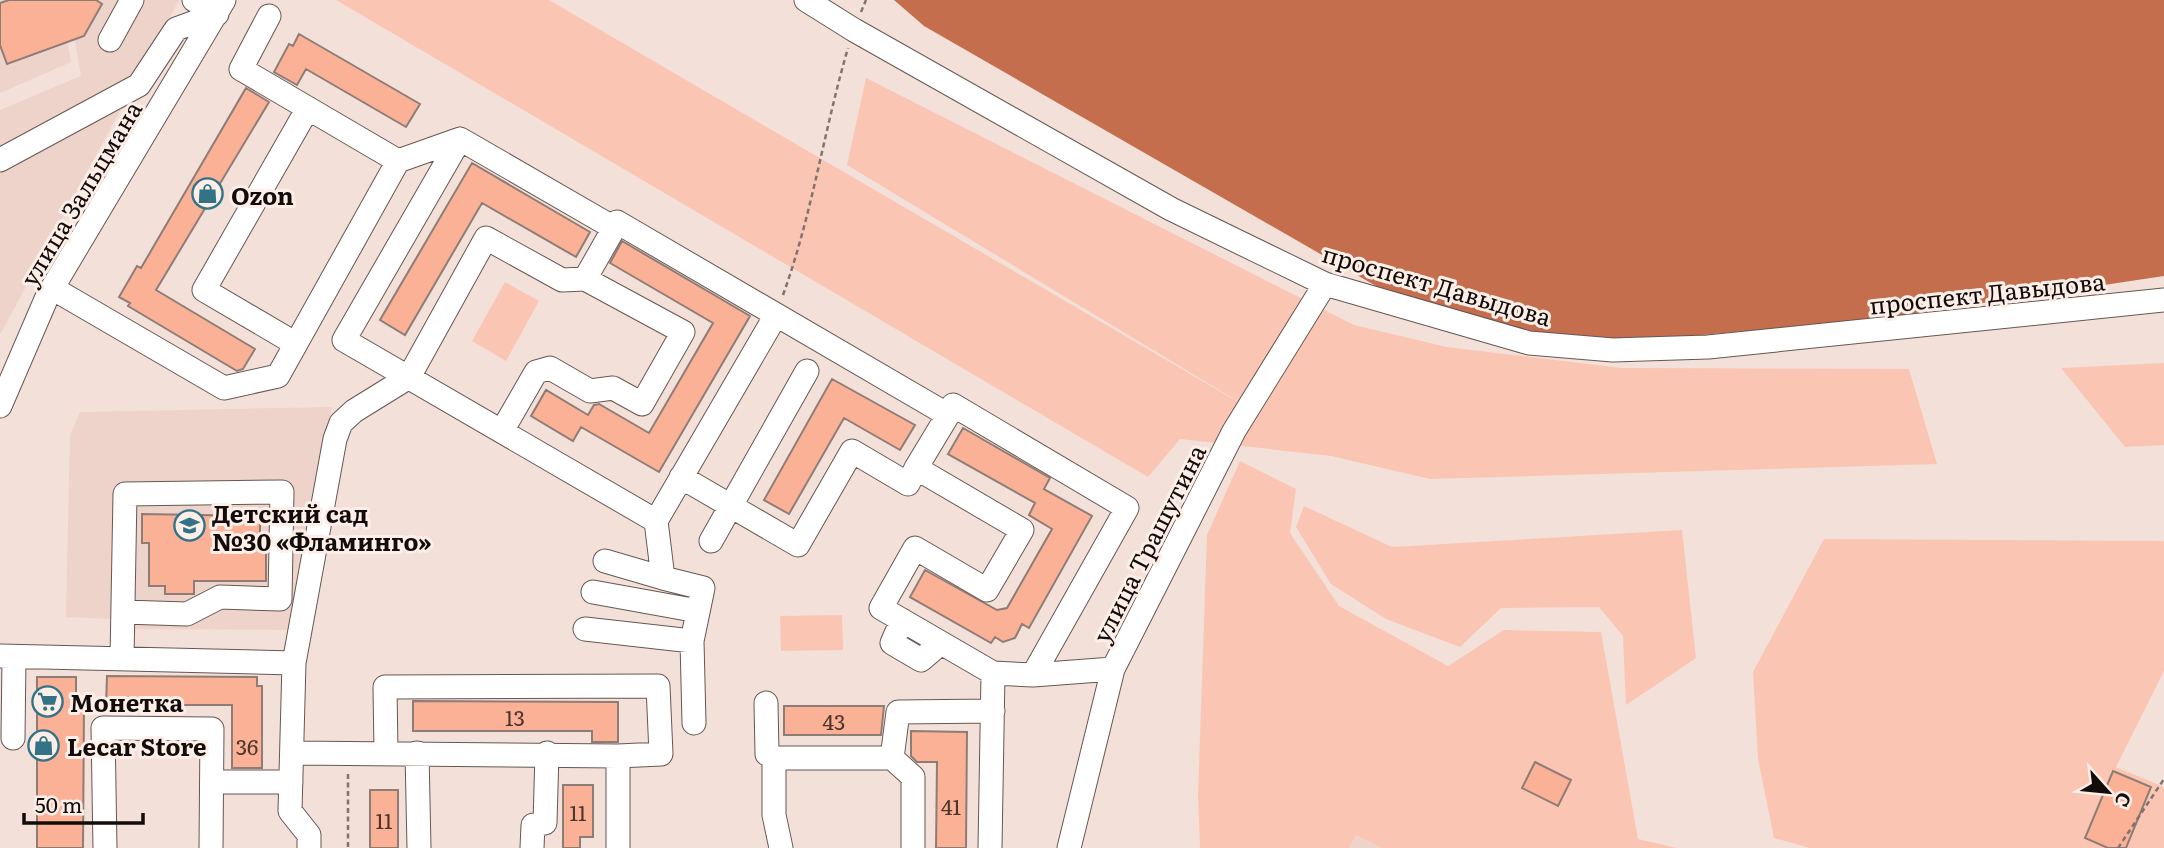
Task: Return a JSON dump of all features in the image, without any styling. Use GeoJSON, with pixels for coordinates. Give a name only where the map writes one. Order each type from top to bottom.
{"type":"FeatureCollection","features":[{"type":"Feature","properties":{"kind":"street"},"geometry":{"type":"LineString","coordinates":[[110,40],[132,0]]}},
{"type":"Feature","properties":{"kind":"street"},"geometry":{"type":"LineString","coordinates":[[194,0],[220,7]]}},
{"type":"Feature","properties":{"kind":"street","name":"проспект Давыдова"},"geometry":{"type":"LineString","coordinates":[[806,0],[854,30],[1171,209],[1325,284],[1529,343],[1613,350],[1708,347],[2164,300]]}},
{"type":"Feature","properties":{"kind":"street"},"geometry":{"type":"LineString","coordinates":[[0,160],[139,85],[176,29],[220,7]]}},
{"type":"Feature","properties":{"kind":"street","name":"улица Зальцмана"},"geometry":{"type":"LineString","coordinates":[[3,392],[52,288],[220,7]]}},
{"type":"Feature","properties":{"kind":"street"},"geometry":{"type":"LineString","coordinates":[[269,16],[241,69],[398,161]]}},
{"type":"Feature","properties":{"kind":"street"},"geometry":{"type":"LineString","coordinates":[[296,344],[204,290],[308,108]]}},
{"type":"Feature","properties":{"kind":"street"},"geometry":{"type":"LineString","coordinates":[[52,288],[224,388],[278,376],[398,161],[460,139],[614,228]]}},
{"type":"Feature","properties":{"kind":"street"},"geometry":{"type":"LineString","coordinates":[[460,139],[344,340],[656,521]]}},
{"type":"Feature","properties":{"kind":"street"},"geometry":{"type":"LineString","coordinates":[[585,279],[617,222],[947,415]]}},
{"type":"Feature","properties":{"kind":"street"},"geometry":{"type":"LineString","coordinates":[[309,848],[309,835],[290,811],[294,663],[335,439],[341,423],[409,377],[486,238],[562,279],[585,279],[683,332],[642,404],[613,388],[590,391],[550,368],[536,372],[502,431]]}},
{"type":"Feature","properties":{"kind":"street","name":"улица Трашутина"},"geometry":{"type":"LineString","coordinates":[[1069,848],[1113,669],[1234,431],[1325,284]]}},
{"type":"Feature","properties":{"kind":"street"},"geometry":{"type":"LineString","coordinates":[[663,578],[656,521],[776,315]]}},
{"type":"Feature","properties":{"kind":"street"},"geometry":{"type":"LineString","coordinates":[[711,541],[807,371]]}},
{"type":"Feature","properties":{"kind":"street"},"geometry":{"type":"LineString","coordinates":[[681,477],[798,545],[852,451],[908,484],[953,405],[1127,508],[1033,675]]}},
{"type":"Feature","properties":{"kind":"street"},"geometry":{"type":"LineString","coordinates":[[916,468],[1022,530],[987,590],[915,548],[881,608],[993,673],[1033,675],[1113,669]]}},
{"type":"Feature","properties":{"kind":"street"},"geometry":{"type":"LineString","coordinates":[[122,659],[125,494],[282,492],[280,599],[220,597],[187,614],[123,612]]}},
{"type":"Feature","properties":{"kind":"street"},"geometry":{"type":"LineString","coordinates":[[606,561],[703,588],[692,641],[694,723]]}},
{"type":"Feature","properties":{"kind":"street"},"geometry":{"type":"LineString","coordinates":[[593,592],[698,611]]}},
{"type":"Feature","properties":{"kind":"street"},"geometry":{"type":"LineString","coordinates":[[584,629],[692,641]]}},
{"type":"Feature","properties":{"kind":"street"},"geometry":{"type":"LineString","coordinates":[[13,738],[7,657],[294,663]]}},
{"type":"Feature","properties":{"kind":"street"},"geometry":{"type":"LineString","coordinates":[[990,848],[993,673]]}},
{"type":"Feature","properties":{"kind":"street"},"geometry":{"type":"LineString","coordinates":[[293,753],[347,753],[386,753],[547,753],[618,756],[661,754],[658,685],[385,687],[386,753]]}},
{"type":"Feature","properties":{"kind":"street"},"geometry":{"type":"LineString","coordinates":[[766,703],[767,754],[774,758],[892,758],[913,777],[913,848]]}},
{"type":"Feature","properties":{"kind":"street"},"geometry":{"type":"LineString","coordinates":[[892,758],[898,712],[993,711]]}},
{"type":"Feature","properties":{"kind":"street"},"geometry":{"type":"LineString","coordinates":[[105,848],[103,728],[212,729],[211,848]]}},
{"type":"Feature","properties":{"kind":"street"},"geometry":{"type":"LineString","coordinates":[[417,753],[419,848]]}},
{"type":"Feature","properties":{"kind":"street"},"geometry":{"type":"LineString","coordinates":[[532,848],[533,825],[545,823],[547,753]]}},
{"type":"Feature","properties":{"kind":"street"},"geometry":{"type":"LineString","coordinates":[[618,756],[618,848]]}},
{"type":"Feature","properties":{"kind":"street"},"geometry":{"type":"LineString","coordinates":[[774,758],[774,815],[781,848]]}},
{"type":"Feature","properties":{"kind":"street"},"geometry":{"type":"LineString","coordinates":[[212,782],[291,782]]}},
{"type":"Feature","properties":{"kind":"path"},"geometry":{"type":"LineString","coordinates":[[776,315],[801,245],[818,160],[854,30]]}},
{"type":"Feature","properties":{"kind":"path"},"geometry":{"type":"LineString","coordinates":[[347,753],[348,848]]}},
{"type":"Feature","properties":{"kind":"path"},"geometry":{"type":"LineString","coordinates":[[2118,848],[2164,779]]}},
{"type":"Feature","properties":{"kind":"shaded area"},"geometry":{"type":"Polygon","coordinates":[[[0,0],[60,0],[71,62],[0,93],[0,0]]]}},
{"type":"Feature","properties":{"kind":"shaded area"},"geometry":{"type":"Polygon","coordinates":[[[68,0],[179,0],[0,335],[0,110],[81,76],[68,0]]]}},
{"type":"Feature","properties":{"kind":"shaded area"},"geometry":{"type":"Polygon","coordinates":[[[336,0],[549,0],[1264,417],[847,165],[866,78],[1354,325],[1447,347],[1621,368],[1909,369],[1937,464],[1430,479],[1331,456],[1180,439],[1148,477],[336,0]]]}},
{"type":"Feature","properties":{"kind":"shaded area"},"geometry":{"type":"Polygon","coordinates":[[[894,0],[2164,0],[2164,276],[1869,320],[1634,341],[1530,331],[1383,290],[924,26],[894,0]]]}},
{"type":"Feature","properties":{"kind":"shaded area"},"geometry":{"type":"Polygon","coordinates":[[[505,282],[539,301],[506,361],[472,341],[505,282]]]}},
{"type":"Feature","properties":{"kind":"shaded area"},"geometry":{"type":"Polygon","coordinates":[[[2164,363],[2164,445],[2125,447],[2061,368],[2164,363]]]}},
{"type":"Feature","properties":{"kind":"shaded area","name":"Детский сад №30 «Фламинго»"},"geometry":{"type":"Polygon","coordinates":[[[332,407],[289,630],[117,629],[115,619],[66,617],[70,435],[80,412],[332,407]]]}},
{"type":"Feature","properties":{"kind":"shaded area"},"geometry":{"type":"Polygon","coordinates":[[[1240,461],[1296,489],[1290,533],[1339,606],[1448,666],[1504,630],[1601,632],[1638,839],[1677,848],[1382,848],[1356,835],[1349,848],[1200,848],[1198,796],[1207,535],[1240,461]]]}},
{"type":"Feature","properties":{"kind":"shaded area"},"geometry":{"type":"Polygon","coordinates":[[[1304,506],[1392,547],[1682,530],[1696,658],[1626,705],[1623,636],[1599,607],[1501,608],[1460,647],[1386,619],[1331,584],[1296,527],[1304,506]]]}},
{"type":"Feature","properties":{"kind":"shaded area"},"geometry":{"type":"Polygon","coordinates":[[[1824,539],[2164,541],[2164,671],[2116,767],[2164,787],[2164,848],[1810,848],[1774,838],[1758,759],[1753,672],[1824,539]]]}},
{"type":"Feature","properties":{"kind":"shaded area"},"geometry":{"type":"Polygon","coordinates":[[[842,615],[843,650],[781,651],[780,616],[842,615]]]}},
{"type":"Feature","properties":{"kind":"shaded area"},"geometry":{"type":"Polygon","coordinates":[[[1356,835],[1382,848],[1349,848],[1356,835]]]}},
{"type":"Feature","properties":{"kind":"building"},"geometry":{"type":"Polygon","coordinates":[[[9,0],[96,0],[102,4],[84,36],[7,64],[0,45],[0,3],[9,0]]]}},
{"type":"Feature","properties":{"kind":"building"},"geometry":{"type":"Polygon","coordinates":[[[299,34],[420,104],[406,127],[306,69],[297,85],[274,72],[289,44],[293,46],[299,34]]]}},
{"type":"Feature","properties":{"kind":"building"},"geometry":{"type":"Polygon","coordinates":[[[246,88],[269,102],[156,290],[255,349],[243,369],[237,371],[128,306],[130,303],[119,297],[137,266],[141,268],[246,88]]]}},
{"type":"Feature","properties":{"kind":"building"},"geometry":{"type":"Polygon","coordinates":[[[472,163],[590,232],[576,257],[482,203],[405,335],[380,320],[472,163]]]}},
{"type":"Feature","properties":{"kind":"building"},"geometry":{"type":"Polygon","coordinates":[[[622,241],[750,316],[659,472],[581,427],[573,441],[531,416],[546,390],[588,415],[594,405],[599,404],[649,433],[713,323],[610,263],[622,241]]]}},
{"type":"Feature","properties":{"kind":"building"},"geometry":{"type":"Polygon","coordinates":[[[832,379],[915,425],[900,450],[844,418],[789,514],[764,500],[832,379]]]}},
{"type":"Feature","properties":{"kind":"building"},"geometry":{"type":"Polygon","coordinates":[[[963,428],[1050,478],[1044,489],[1092,516],[1029,628],[1022,624],[1015,638],[1003,642],[995,637],[991,643],[910,597],[925,570],[997,610],[1007,608],[1052,529],[1029,515],[1035,503],[948,454],[963,428]]]}},
{"type":"Feature","properties":{"kind":"building"},"geometry":{"type":"Polygon","coordinates":[[[142,514],[260,516],[260,539],[266,539],[266,581],[194,581],[194,594],[165,594],[165,586],[149,586],[149,543],[142,543],[142,514]]]}},
{"type":"Feature","properties":{"kind":"building"},"geometry":{"type":"Polygon","coordinates":[[[107,676],[257,677],[257,686],[262,686],[262,768],[232,768],[232,705],[106,705],[107,676]]]}},
{"type":"Feature","properties":{"kind":"building"},"geometry":{"type":"Polygon","coordinates":[[[37,677],[76,677],[76,706],[84,706],[83,848],[37,848],[37,677]]]}},
{"type":"Feature","properties":{"kind":"building"},"geometry":{"type":"Polygon","coordinates":[[[413,701],[618,702],[618,742],[592,742],[592,731],[413,731],[413,701]]]}},
{"type":"Feature","properties":{"kind":"building"},"geometry":{"type":"Polygon","coordinates":[[[784,706],[884,706],[881,735],[784,735],[784,706]]]}},
{"type":"Feature","properties":{"kind":"building"},"geometry":{"type":"Polygon","coordinates":[[[911,731],[967,732],[966,848],[936,848],[937,762],[917,762],[911,756],[911,731]]]}},
{"type":"Feature","properties":{"kind":"building"},"geometry":{"type":"Polygon","coordinates":[[[1535,762],[1571,780],[1558,806],[1522,788],[1535,762]]]}},
{"type":"Feature","properties":{"kind":"building"},"geometry":{"type":"Polygon","coordinates":[[[2113,771],[2151,787],[2126,848],[2108,848],[2085,838],[2113,771]]]}},
{"type":"Feature","properties":{"kind":"building"},"geometry":{"type":"Polygon","coordinates":[[[563,785],[593,785],[593,837],[580,837],[580,848],[563,848],[563,785]]]}},
{"type":"Feature","properties":{"kind":"building"},"geometry":{"type":"Polygon","coordinates":[[[370,790],[398,790],[398,848],[370,848],[370,790]]]}},
{"type":"Feature","properties":{"kind":"place","name":"Ozon"},"geometry":{"type":"Point","coordinates":[208,194]}},
{"type":"Feature","properties":{"kind":"place","name":"Детский сад №30 «Фламинго»"},"geometry":{"type":"Point","coordinates":[189,526]}},
{"type":"Feature","properties":{"kind":"place","name":"Монетка"},"geometry":{"type":"Point","coordinates":[47,701]}},
{"type":"Feature","properties":{"kind":"place","name":"Lecar Store"},"geometry":{"type":"Point","coordinates":[44,745]}}]}
